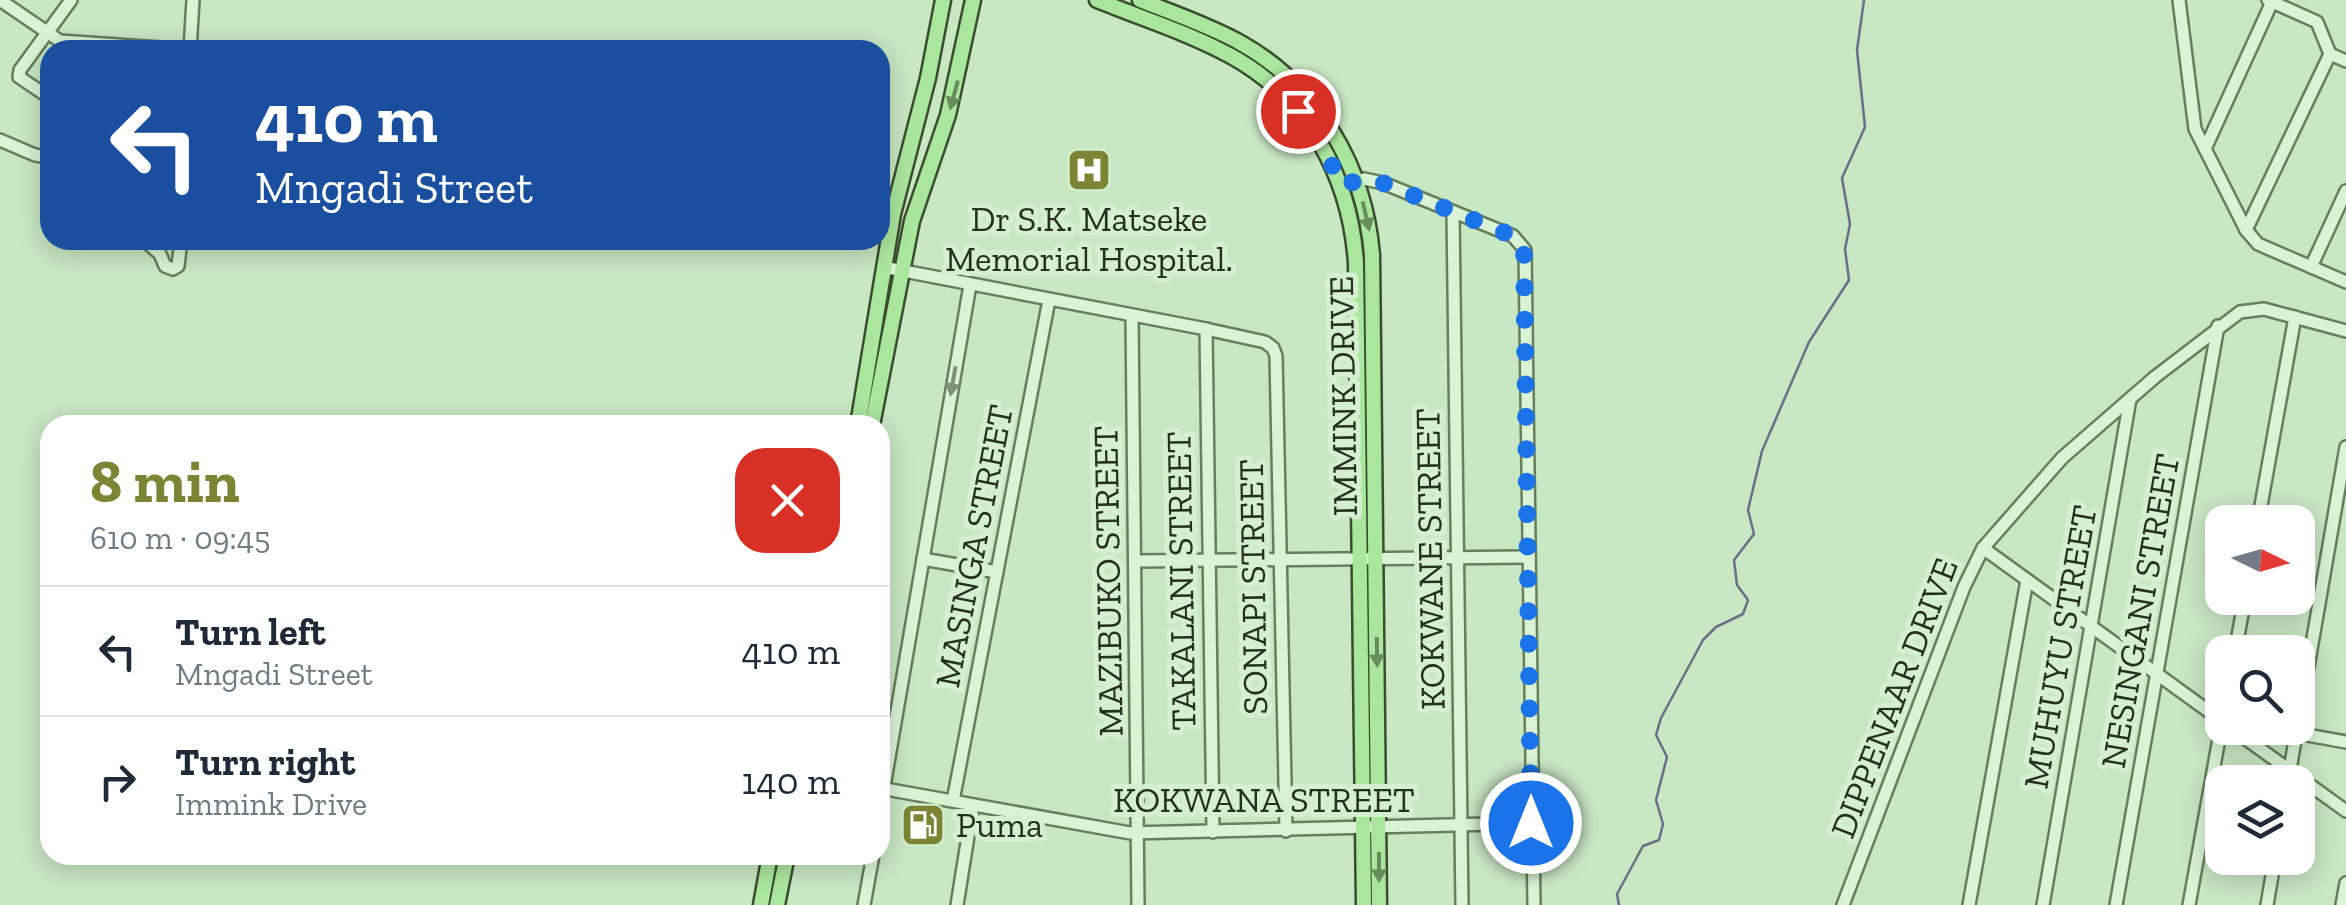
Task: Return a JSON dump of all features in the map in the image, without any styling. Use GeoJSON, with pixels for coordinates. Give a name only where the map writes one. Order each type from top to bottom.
{"type":"FeatureCollection","features":[{"type":"Feature","properties":{"kind":"main road"},"geometry":{"type":"LineString","coordinates":[[890,237],[943,0]]}},
{"type":"Feature","properties":{"kind":"main road"},"geometry":{"type":"LineString","coordinates":[[874,415],[912,220],[960,70],[973,0]]}},
{"type":"Feature","properties":{"kind":"main road","name":"IMMINK DRIVE"},"geometry":{"type":"LineString","coordinates":[[1097,0],[1242,63],[1279,91],[1308,123],[1349,182]]}},
{"type":"Feature","properties":{"kind":"main road","name":"IMMINK DRIVE"},"geometry":{"type":"LineString","coordinates":[[1140,0],[1226,36],[1274,66],[1306,96],[1328,125],[1368,223],[1372,254],[1364,905]]}},
{"type":"Feature","properties":{"kind":"main road"},"geometry":{"type":"LineString","coordinates":[[860,415],[887,250]]}},
{"type":"Feature","properties":{"kind":"main road","name":"IMMINK DRIVE"},"geometry":{"type":"LineString","coordinates":[[1368,558],[1380,905]]}},
{"type":"Feature","properties":{"kind":"main road"},"geometry":{"type":"LineString","coordinates":[[761,905],[768,865]]}},
{"type":"Feature","properties":{"kind":"main road"},"geometry":{"type":"LineString","coordinates":[[777,905],[785,865]]}},
{"type":"Feature","properties":{"kind":"street"},"geometry":{"type":"LineString","coordinates":[[0,0],[45,33],[62,40]]}},
{"type":"Feature","properties":{"kind":"street"},"geometry":{"type":"LineString","coordinates":[[40,93],[19,78],[22,65],[71,0]]}},
{"type":"Feature","properties":{"kind":"street"},"geometry":{"type":"LineString","coordinates":[[191,40],[194,0]]}},
{"type":"Feature","properties":{"kind":"street"},"geometry":{"type":"LineString","coordinates":[[2179,0],[2193,120],[2246,230],[2258,244],[2346,282]]}},
{"type":"Feature","properties":{"kind":"street"},"geometry":{"type":"LineString","coordinates":[[2204,149],[2270,1],[2317,22],[2330,54],[2346,61]]}},
{"type":"Feature","properties":{"kind":"street"},"geometry":{"type":"LineString","coordinates":[[2246,230],[2330,54]]}},
{"type":"Feature","properties":{"kind":"street"},"geometry":{"type":"LineString","coordinates":[[0,140],[40,156]]}},
{"type":"Feature","properties":{"kind":"street"},"geometry":{"type":"LineString","coordinates":[[1349,182],[1383,183],[1513,236],[1524,250],[1534,905]]}},
{"type":"Feature","properties":{"kind":"street"},"geometry":{"type":"LineString","coordinates":[[2311,267],[2346,191]]}},
{"type":"Feature","properties":{"kind":"street","name":"KOKWANE STREET"},"geometry":{"type":"LineString","coordinates":[[1452,212],[1462,905]]}},
{"type":"Feature","properties":{"kind":"street"},"geometry":{"type":"LineString","coordinates":[[155,250],[165,266],[173,269],[178,266],[180,250]]}},
{"type":"Feature","properties":{"kind":"street"},"geometry":{"type":"LineString","coordinates":[[883,268],[1206,329]]}},
{"type":"Feature","properties":{"kind":"street"},"geometry":{"type":"LineString","coordinates":[[890,744],[970,285]]}},
{"type":"Feature","properties":{"kind":"street","name":"MASINGA STREET"},"geometry":{"type":"LineString","coordinates":[[953,801],[1049,300]]}},
{"type":"Feature","properties":{"kind":"street","name":"DIPPENAAR DRIVE"},"geometry":{"type":"LineString","coordinates":[[1843,905],[1964,587],[1983,548],[2062,458],[2218,326],[2248,309],[2346,331]]}},
{"type":"Feature","properties":{"kind":"street","name":"MAZIBUKO STREET"},"geometry":{"type":"LineString","coordinates":[[1132,316],[1138,905]]}},
{"type":"Feature","properties":{"kind":"street"},"geometry":{"type":"LineString","coordinates":[[2261,505],[2294,317]]}},
{"type":"Feature","properties":{"kind":"street","name":"NESINGANI STREET"},"geometry":{"type":"LineString","coordinates":[[2116,905],[2218,326]]}},
{"type":"Feature","properties":{"kind":"street","name":"SONAPI STREET"},"geometry":{"type":"LineString","coordinates":[[1206,329],[1270,344],[1276,356],[1286,831]]}},
{"type":"Feature","properties":{"kind":"street","name":"TAKALANI STREET"},"geometry":{"type":"LineString","coordinates":[[1206,329],[1213,832]]}},
{"type":"Feature","properties":{"kind":"street","name":"MUHUYU STREET"},"geometry":{"type":"LineString","coordinates":[[2043,905],[2130,399]]}},
{"type":"Feature","properties":{"kind":"street"},"geometry":{"type":"LineString","coordinates":[[2313,635],[2346,448]]}},
{"type":"Feature","properties":{"kind":"street"},"geometry":{"type":"LineString","coordinates":[[1983,548],[2205,709]]}},
{"type":"Feature","properties":{"kind":"street"},"geometry":{"type":"LineString","coordinates":[[1136,561],[1529,557]]}},
{"type":"Feature","properties":{"kind":"street"},"geometry":{"type":"LineString","coordinates":[[924,559],[997,572]]}},
{"type":"Feature","properties":{"kind":"street"},"geometry":{"type":"LineString","coordinates":[[1969,905],[2027,580]]}},
{"type":"Feature","properties":{"kind":"street"},"geometry":{"type":"LineString","coordinates":[[2315,734],[2346,742]]}},
{"type":"Feature","properties":{"kind":"street"},"geometry":{"type":"LineString","coordinates":[[2189,905],[2218,745]]}},
{"type":"Feature","properties":{"kind":"street"},"geometry":{"type":"LineString","coordinates":[[2252,745],[2276,765]]}},
{"type":"Feature","properties":{"kind":"street","name":"KOKWANA STREET"},"geometry":{"type":"LineString","coordinates":[[890,789],[1138,833],[1531,823]]}},
{"type":"Feature","properties":{"kind":"street"},"geometry":{"type":"LineString","coordinates":[[2315,792],[2346,811]]}},
{"type":"Feature","properties":{"kind":"street"},"geometry":{"type":"LineString","coordinates":[[957,905],[973,805]]}},
{"type":"Feature","properties":{"kind":"street"},"geometry":{"type":"LineString","coordinates":[[864,905],[870,865]]}},
{"type":"Feature","properties":{"kind":"street"},"geometry":{"type":"LineString","coordinates":[[2266,905],[2272,875]]}},
{"type":"Feature","properties":{"kind":"street"},"geometry":{"type":"LineString","coordinates":[[2342,905],[2346,883]]}},
{"type":"Feature","properties":{"kind":"waterway"},"geometry":{"type":"LineString","coordinates":[[1619,905],[1617,894],[1643,846],[1659,840],[1663,824],[1656,800],[1667,757],[1656,735],[1661,718],[1703,640],[1716,627],[1743,614],[1748,600],[1737,585],[1734,560],[1754,534],[1748,510],[1762,451],[1809,342],[1849,280],[1845,249],[1850,224],[1842,178],[1865,127],[1857,50],[1864,0]]}},
{"type":"Feature","properties":{"kind":"place","name":"Dr S.K. Matseke Memorial Hospital."},"geometry":{"type":"Point","coordinates":[1089,170]}},
{"type":"Feature","properties":{"kind":"place","name":"Puma"},"geometry":{"type":"Point","coordinates":[923,825]}},
{"type":"Feature","properties":{"kind":"route"},"geometry":{"type":"LineString","coordinates":[[1298,111],[1323,147],[1342,185],[1364,179],[1383,183],[1513,236],[1524,250],[1531,823]]}}]}
